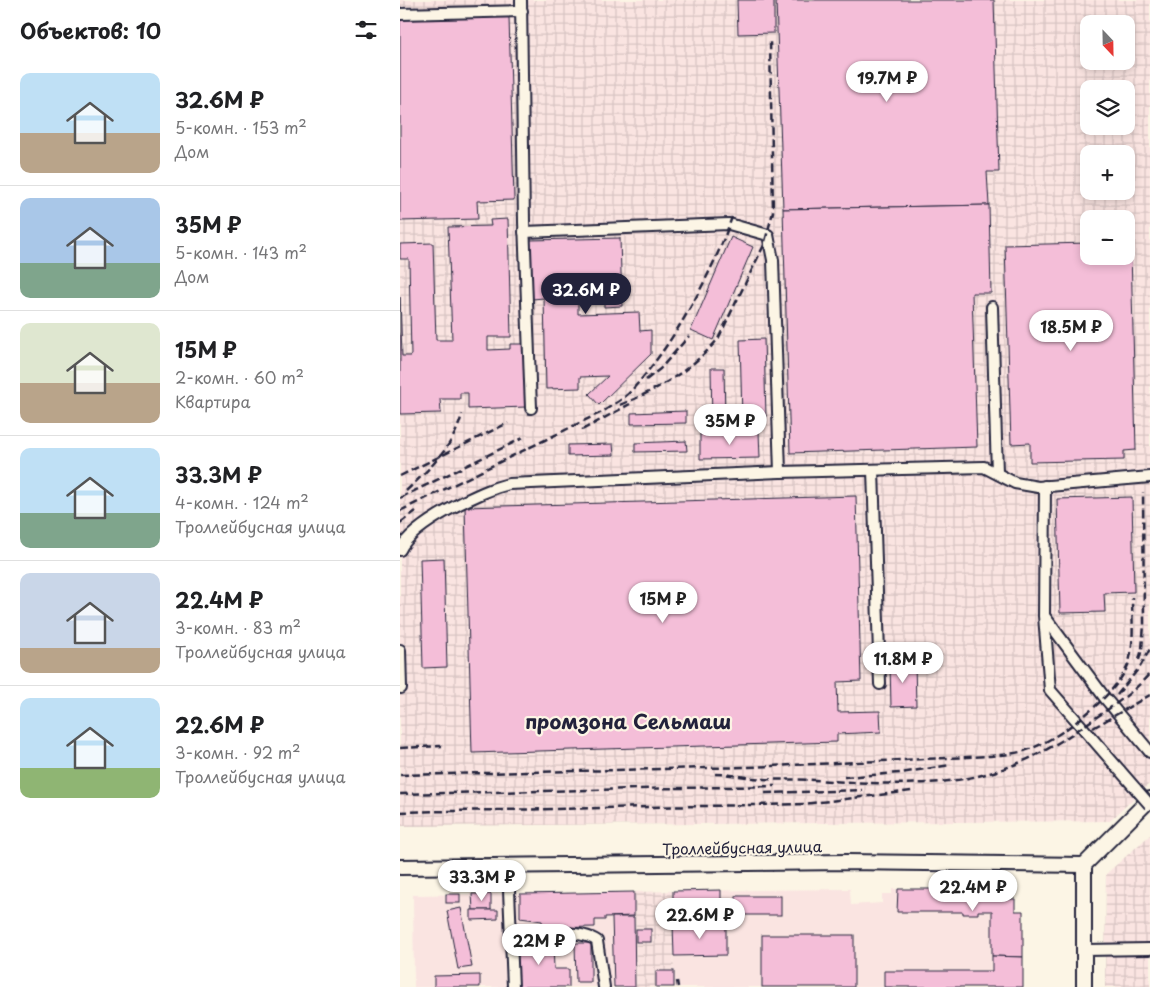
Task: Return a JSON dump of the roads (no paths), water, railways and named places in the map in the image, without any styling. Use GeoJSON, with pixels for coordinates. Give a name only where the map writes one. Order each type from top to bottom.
{"type":"FeatureCollection","features":[{"type":"Feature","properties":{"kind":"main road"},"geometry":{"type":"LineString","coordinates":[[1084,987],[1084,865],[1150,799]]}},
{"type":"Feature","properties":{"kind":"main road","name":"Троллейбусная улица"},"geometry":{"type":"LineString","coordinates":[[400,867],[847,862],[1084,865]]}},
{"type":"Feature","properties":{"kind":"lane"},"geometry":{"type":"LineString","coordinates":[[521,0],[524,232],[531,408]]}},
{"type":"Feature","properties":{"kind":"lane"},"geometry":{"type":"LineString","coordinates":[[400,14],[522,11]]}},
{"type":"Feature","properties":{"kind":"lane"},"geometry":{"type":"LineString","coordinates":[[524,232],[730,224],[768,234],[773,260],[780,472]]}},
{"type":"Feature","properties":{"kind":"lane"},"geometry":{"type":"LineString","coordinates":[[992,307],[997,474]]}},
{"type":"Feature","properties":{"kind":"lane"},"geometry":{"type":"LineString","coordinates":[[400,550],[403,543],[418,529],[461,503],[497,486],[509,484],[780,472],[984,467],[1015,483],[1045,486],[1150,477]]}},
{"type":"Feature","properties":{"kind":"lane"},"geometry":{"type":"LineString","coordinates":[[872,470],[880,684]]}},
{"type":"Feature","properties":{"kind":"lane"},"geometry":{"type":"LineString","coordinates":[[1045,486],[1044,616],[1050,690],[1150,804]]}},
{"type":"Feature","properties":{"kind":"lane"},"geometry":{"type":"LineString","coordinates":[[1044,616],[1105,698],[1150,752]]}},
{"type":"Feature","properties":{"kind":"lane"},"geometry":{"type":"LineString","coordinates":[[400,650],[401,688]]}},
{"type":"Feature","properties":{"kind":"lane"},"geometry":{"type":"LineString","coordinates":[[508,866],[512,987]]}},
{"type":"Feature","properties":{"kind":"lane"},"geometry":{"type":"LineString","coordinates":[[511,935],[574,934],[591,936],[597,941],[604,987]]}},
{"type":"Feature","properties":{"kind":"lane"},"geometry":{"type":"LineString","coordinates":[[1085,950],[1150,949]]}},
{"type":"Feature","properties":{"kind":"railway"},"geometry":{"type":"LineString","coordinates":[[620,405],[647,393],[685,370],[718,339],[764,245],[773,212],[770,40]]}},
{"type":"Feature","properties":{"kind":"railway"},"geometry":{"type":"LineString","coordinates":[[400,511],[604,411],[628,394],[662,353],[690,308],[714,262],[732,217]]}},
{"type":"Feature","properties":{"kind":"railway"},"geometry":{"type":"LineString","coordinates":[[646,380],[660,369],[689,336]]}},
{"type":"Feature","properties":{"kind":"railway"},"geometry":{"type":"LineString","coordinates":[[582,430],[630,404]]}},
{"type":"Feature","properties":{"kind":"railway"},"geometry":{"type":"LineString","coordinates":[[406,491],[440,457],[453,437],[462,414]]}},
{"type":"Feature","properties":{"kind":"railway"},"geometry":{"type":"LineString","coordinates":[[400,476],[508,423]]}},
{"type":"Feature","properties":{"kind":"railway"},"geometry":{"type":"LineString","coordinates":[[400,498],[523,438]]}},
{"type":"Feature","properties":{"kind":"railway"},"geometry":{"type":"LineString","coordinates":[[1139,660],[1144,625],[1143,492]]}},
{"type":"Feature","properties":{"kind":"railway"},"geometry":{"type":"LineString","coordinates":[[400,523],[416,511]]}},
{"type":"Feature","properties":{"kind":"railway"},"geometry":{"type":"LineString","coordinates":[[400,775],[749,767],[990,756],[1020,752],[1037,746],[1068,728],[1098,703],[1121,677],[1128,665],[1132,648],[1132,597]]}},
{"type":"Feature","properties":{"kind":"railway"},"geometry":{"type":"LineString","coordinates":[[1117,695],[1140,667],[1150,649]]}},
{"type":"Feature","properties":{"kind":"railway"},"geometry":{"type":"LineString","coordinates":[[715,774],[764,779],[888,784],[953,780],[985,774],[1016,764],[1048,748],[1118,702],[1150,673]]}},
{"type":"Feature","properties":{"kind":"railway"},"geometry":{"type":"LineString","coordinates":[[1093,728],[1150,695]]}},
{"type":"Feature","properties":{"kind":"railway"},"geometry":{"type":"LineString","coordinates":[[400,748],[442,746]]}},
{"type":"Feature","properties":{"kind":"railway"},"geometry":{"type":"LineString","coordinates":[[844,777],[900,773],[951,765]]}},
{"type":"Feature","properties":{"kind":"railway"},"geometry":{"type":"LineString","coordinates":[[400,794],[775,786]]}},
{"type":"Feature","properties":{"kind":"railway"},"geometry":{"type":"LineString","coordinates":[[765,793],[862,790]]}},
{"type":"Feature","properties":{"kind":"railway"},"geometry":{"type":"LineString","coordinates":[[400,812],[804,804],[912,791]]}},
{"type":"Feature","properties":{"kind":"railway"},"geometry":{"type":"LineString","coordinates":[[677,981],[678,987]]}},
{"type":"Feature","properties":{"kind":"district","name":"промзона Сельмаш"},"geometry":{"type":"Point","coordinates":[628,721]}}]}
